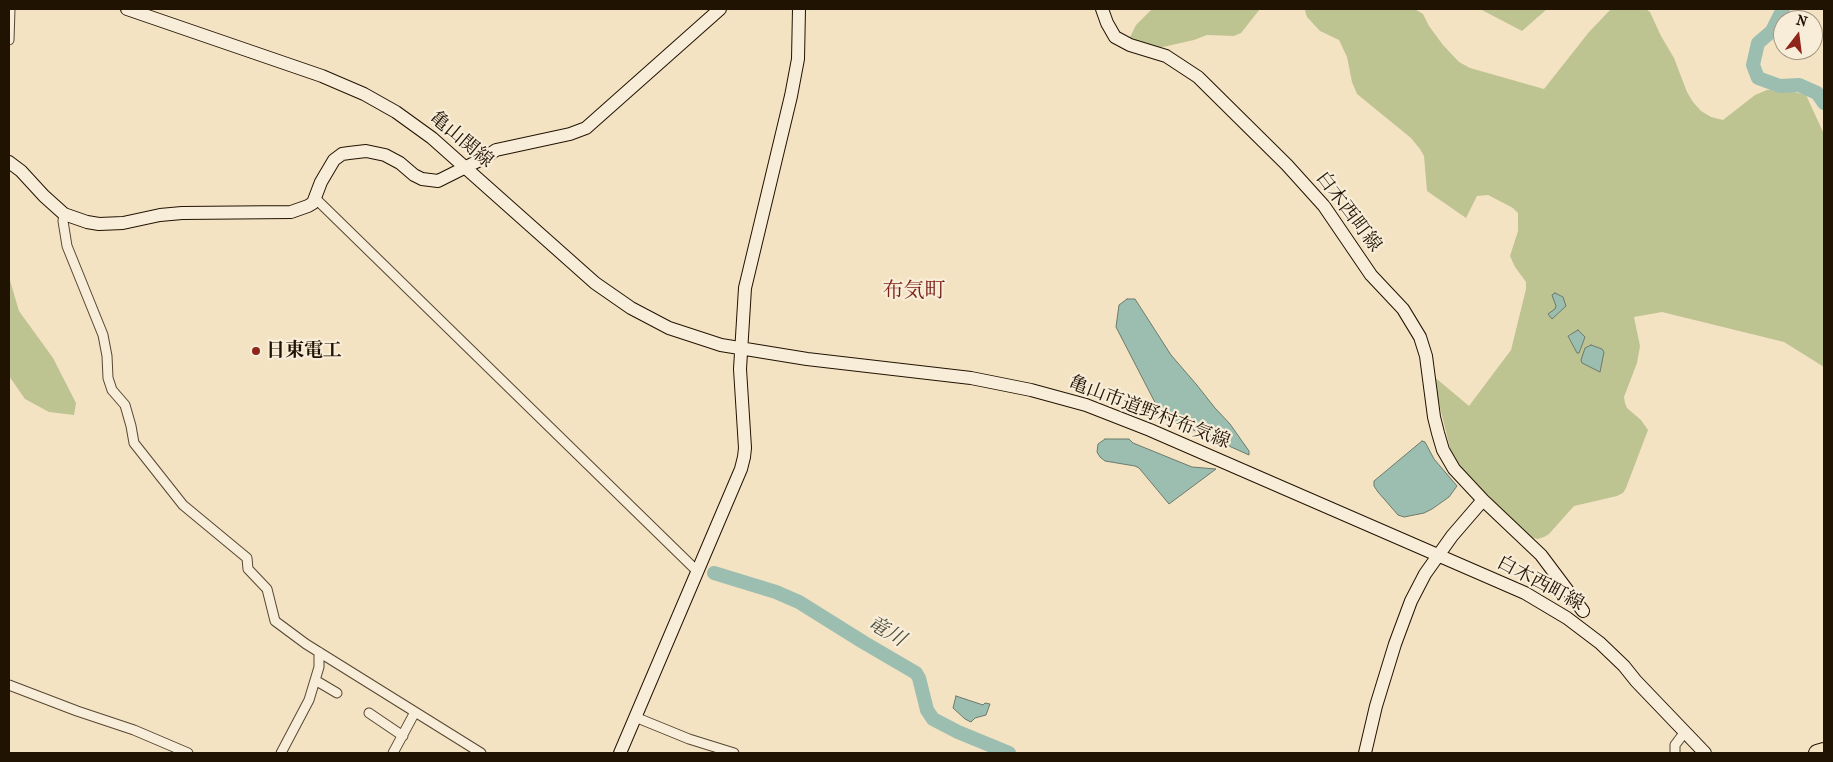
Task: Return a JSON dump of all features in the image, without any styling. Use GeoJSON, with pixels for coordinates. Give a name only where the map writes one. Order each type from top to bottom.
{"type":"FeatureCollection","features":[{"type":"Feature","properties":{"kind":"highway"},"geometry":{"type":"LineString","coordinates":[[1817,753],[1824,751]]}},
{"type":"Feature","properties":{"kind":"street"},"geometry":{"type":"LineString","coordinates":[[9,35],[10,9]]}},
{"type":"Feature","properties":{"kind":"street","name":"亀山関線"},"geometry":{"type":"LineString","coordinates":[[127,9],[322,76],[356,90],[380,103],[414,124],[595,283],[631,308],[669,328],[696,338],[741,349]]}},
{"type":"Feature","properties":{"kind":"street"},"geometry":{"type":"LineString","coordinates":[[9,162],[21,171],[64,214],[86,222],[99,224],[123,223],[160,215],[182,213],[291,212],[308,206],[315,198],[321,182],[334,160],[342,154],[366,151],[385,155],[400,164],[414,176],[430,181],[438,181],[496,150],[570,134],[586,128],[720,9]]}},
{"type":"Feature","properties":{"kind":"street"},"geometry":{"type":"LineString","coordinates":[[620,753],[741,469],[744,457],[740,369],[745,288],[791,96],[798,59],[798,9]]}},
{"type":"Feature","properties":{"kind":"street","name":"白木西町線"},"geometry":{"type":"LineString","coordinates":[[1102,9],[1111,32],[1121,41],[1166,56],[1198,77],[1292,171],[1324,206],[1371,275],[1403,309],[1415,327],[1424,346],[1434,417],[1443,450],[1454,469],[1483,500],[1541,555],[1583,611]]}},
{"type":"Feature","properties":{"kind":"street"},"geometry":{"type":"LineString","coordinates":[[315,198],[697,571]]}},
{"type":"Feature","properties":{"kind":"street"},"geometry":{"type":"LineString","coordinates":[[64,214],[63,221],[68,246],[103,335],[107,356],[108,378],[112,390],[127,410],[132,426],[133,441],[183,505],[247,558],[248,569],[266,589],[275,621],[318,652],[481,753]]}},
{"type":"Feature","properties":{"kind":"street","name":"亀山市道野村布気線"},"geometry":{"type":"LineString","coordinates":[[741,349],[807,359],[971,378],[1031,390],[1086,405],[1150,430],[1439,556]]}},
{"type":"Feature","properties":{"kind":"street"},"geometry":{"type":"LineString","coordinates":[[1366,753],[1376,706],[1395,644],[1416,592],[1425,574],[1452,536],[1483,500]]}},
{"type":"Feature","properties":{"kind":"street","name":"白木西町線"},"geometry":{"type":"LineString","coordinates":[[1439,556],[1525,593],[1586,631],[1612,654],[1704,753]]}},
{"type":"Feature","properties":{"kind":"street"},"geometry":{"type":"LineString","coordinates":[[281,753],[309,700],[319,666],[318,652]]}},
{"type":"Feature","properties":{"kind":"street"},"geometry":{"type":"LineString","coordinates":[[316,680],[336,693]]}},
{"type":"Feature","properties":{"kind":"street"},"geometry":{"type":"LineString","coordinates":[[9,685],[134,730],[188,753]]}},
{"type":"Feature","properties":{"kind":"street"},"geometry":{"type":"LineString","coordinates":[[393,753],[416,712]]}},
{"type":"Feature","properties":{"kind":"street"},"geometry":{"type":"LineString","coordinates":[[369,713],[403,736]]}},
{"type":"Feature","properties":{"kind":"street"},"geometry":{"type":"LineString","coordinates":[[635,717],[689,739],[734,753]]}},
{"type":"Feature","properties":{"kind":"street"},"geometry":{"type":"LineString","coordinates":[[1675,753],[1675,745],[1684,733]]}},
{"type":"Feature","properties":{"kind":"green space"},"geometry":{"type":"Polygon","coordinates":[[[1152,9],[1260,9],[1241,33],[1234,36],[1207,35],[1163,47],[1151,47],[1138,43],[1130,37],[1136,25],[1152,9]]]}},
{"type":"Feature","properties":{"kind":"green space"},"geometry":{"type":"Polygon","coordinates":[[[1307,9],[1415,9],[1423,14],[1443,45],[1459,62],[1470,68],[1544,89],[1589,32],[1611,9],[1646,9],[1650,12],[1674,58],[1687,92],[1693,102],[1701,111],[1711,117],[1723,120],[1755,95],[1767,90],[1782,89],[1806,95],[1824,134],[1824,367],[1784,342],[1662,312],[1634,317],[1640,346],[1637,363],[1624,397],[1627,408],[1641,420],[1648,430],[1626,488],[1623,493],[1617,496],[1574,506],[1549,534],[1544,537],[1538,539],[1525,536],[1460,469],[1451,452],[1432,375],[1469,406],[1511,350],[1526,289],[1526,282],[1515,267],[1510,256],[1518,231],[1518,213],[1513,208],[1488,195],[1477,196],[1466,218],[1427,191],[1424,156],[1420,149],[1411,138],[1357,94],[1352,82],[1347,57],[1339,40],[1320,31],[1307,17],[1305,11],[1307,9]],[[1569,334],[1568,336],[1577,353],[1579,353],[1585,337],[1569,334]],[[1584,351],[1582,363],[1601,369],[1604,352],[1584,351]]]}},
{"type":"Feature","properties":{"kind":"green space"},"geometry":{"type":"Polygon","coordinates":[[[1480,9],[1547,9],[1522,31],[1480,9]]]}},
{"type":"Feature","properties":{"kind":"green space"},"geometry":{"type":"Polygon","coordinates":[[[9,277],[19,311],[53,358],[76,403],[74,415],[49,412],[25,399],[9,376],[9,277]]]}},
{"type":"Feature","properties":{"kind":"shaded area"},"geometry":{"type":"Polygon","coordinates":[[[1555,293],[1563,297],[1566,306],[1552,319],[1548,314],[1556,306],[1552,295],[1555,293]]]}},
{"type":"Feature","properties":{"kind":"shaded area"},"geometry":{"type":"Polygon","coordinates":[[[1127,299],[1135,299],[1171,355],[1230,424],[1249,451],[1249,455],[1162,416],[1116,327],[1119,305],[1127,299]]]}},
{"type":"Feature","properties":{"kind":"shaded area"},"geometry":{"type":"Polygon","coordinates":[[[1578,330],[1585,337],[1579,353],[1577,353],[1568,336],[1578,330]]]}},
{"type":"Feature","properties":{"kind":"shaded area"},"geometry":{"type":"Polygon","coordinates":[[[1591,345],[1602,349],[1604,352],[1600,372],[1582,363],[1581,360],[1585,348],[1591,345]]]}},
{"type":"Feature","properties":{"kind":"shaded area"},"geometry":{"type":"Polygon","coordinates":[[[1105,439],[1129,439],[1133,443],[1192,467],[1216,469],[1169,504],[1139,468],[1105,461],[1100,457],[1097,452],[1098,444],[1105,439]]]}},
{"type":"Feature","properties":{"kind":"shaded area"},"geometry":{"type":"Polygon","coordinates":[[[1422,441],[1425,442],[1434,459],[1457,486],[1449,497],[1432,509],[1424,513],[1404,517],[1398,515],[1378,492],[1374,486],[1374,481],[1422,441]]]}},
{"type":"Feature","properties":{"kind":"shaded area"},"geometry":{"type":"Polygon","coordinates":[[[956,696],[983,705],[985,703],[990,704],[986,715],[975,718],[971,722],[965,719],[953,708],[956,696]]]}},
{"type":"Feature","properties":{"kind":"waterway"},"geometry":{"type":"LineString","coordinates":[[1783,9],[1772,31],[1758,43],[1753,65],[1758,78],[1780,86],[1799,85],[1817,93],[1824,103]]}},
{"type":"Feature","properties":{"kind":"waterway","name":"竜川"},"geometry":{"type":"LineString","coordinates":[[714,573],[776,592],[799,602],[916,673],[927,710],[933,719],[958,732],[1009,753]]}},
{"type":"Feature","properties":{"kind":"place","name":"日東電工"},"geometry":{"type":"Point","coordinates":[256,351]}},
{"type":"Feature","properties":{"kind":"district","name":"布気町"},"geometry":{"type":"Point","coordinates":[914,292]}}]}
